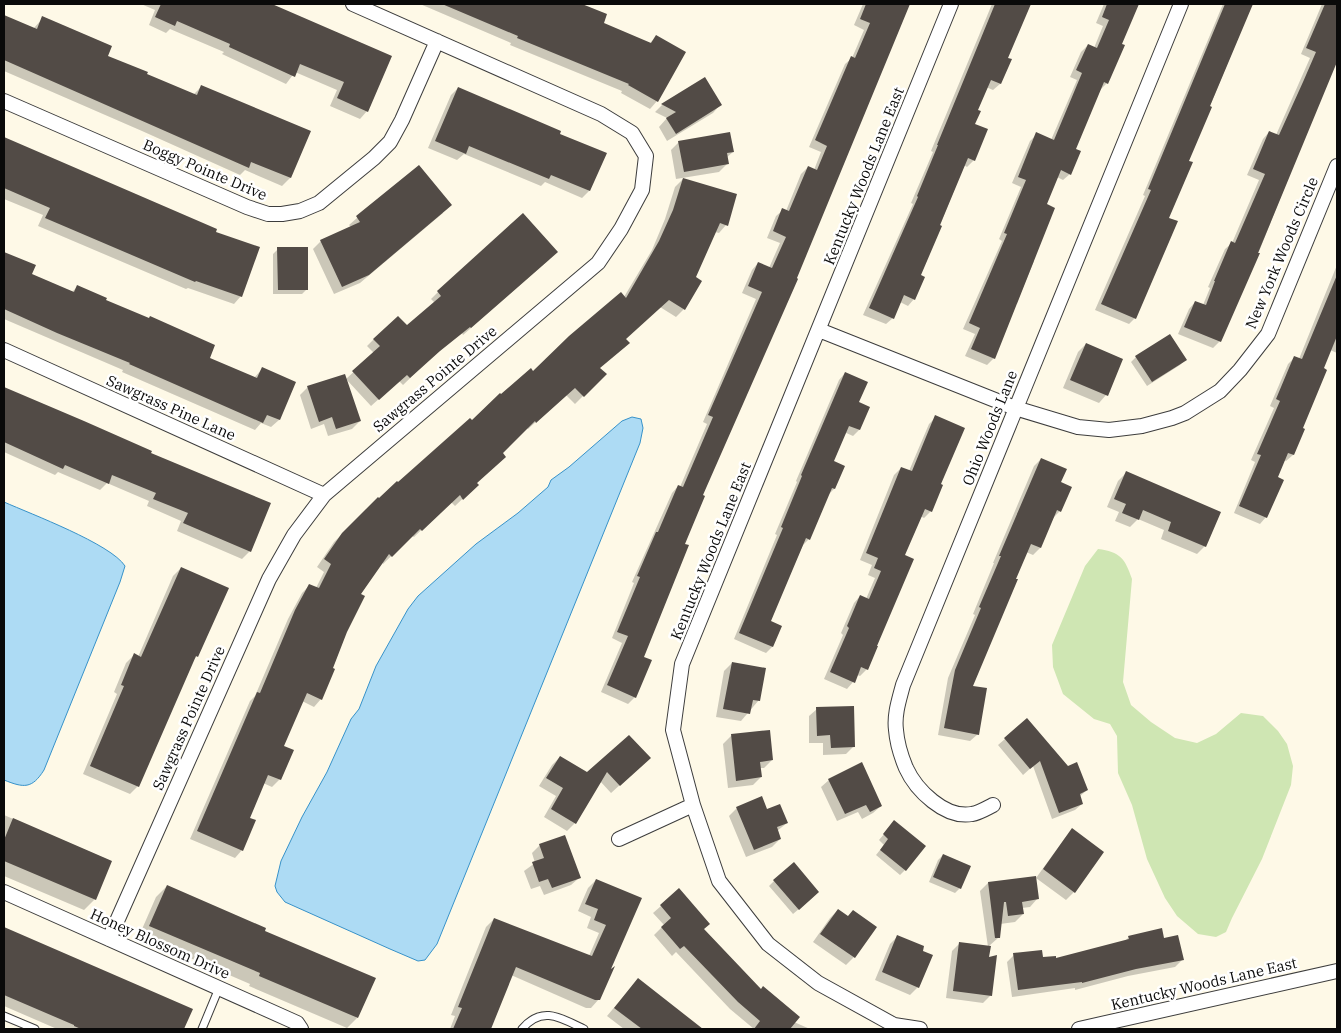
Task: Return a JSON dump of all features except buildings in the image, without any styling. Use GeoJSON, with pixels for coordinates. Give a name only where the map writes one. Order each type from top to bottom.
{"type":"FeatureCollection","features":[{"type":"Feature","properties":{"kind":"street","name":"Sawgrass Pointe Drive"},"geometry":{"type":"LineString","coordinates":[[109,939],[269,579],[294,535],[324,495],[598,263],[621,229],[642,190],[646,156],[632,133],[601,114],[353,4]]}},
{"type":"Feature","properties":{"kind":"street","name":"Kentucky Woods Lane East"},"geometry":{"type":"LineString","coordinates":[[920,1029],[894,1025],[818,983],[768,944],[719,881],[693,804],[673,730],[682,664],[951,4]]}},
{"type":"Feature","properties":{"kind":"street","name":"Ohio Woods Lane"},"geometry":{"type":"LineString","coordinates":[[993,805],[971,814],[951,813],[933,802],[921,790],[907,770],[900,751],[896,729],[897,709],[903,685],[1181,4]]}},
{"type":"Feature","properties":{"kind":"street","name":"Boggy Pointe Drive"},"geometry":{"type":"LineString","coordinates":[[4,101],[247,207],[268,214],[282,214],[318,203],[374,158],[390,142],[402,120],[437,41]]}},
{"type":"Feature","properties":{"kind":"street","name":"New York Woods Circle"},"geometry":{"type":"LineString","coordinates":[[819,330],[1016,408],[1078,427],[1109,430],[1142,426],[1172,418],[1185,413],[1220,391],[1240,370],[1268,334],[1337,166]]}},
{"type":"Feature","properties":{"kind":"street","name":"Sawgrass Pine Lane"},"geometry":{"type":"LineString","coordinates":[[4,350],[324,495]]}},
{"type":"Feature","properties":{"kind":"street"},"geometry":{"type":"LineString","coordinates":[[619,839],[693,804]]}},
{"type":"Feature","properties":{"kind":"street","name":"Honey Blossom Drive"},"geometry":{"type":"LineString","coordinates":[[4,892],[297,1023],[301,1029]]}},
{"type":"Feature","properties":{"kind":"street","name":"Kentucky Woods Lane East"},"geometry":{"type":"LineString","coordinates":[[1079,1029],[1337,970]]}},
{"type":"Feature","properties":{"kind":"lane"},"geometry":{"type":"LineString","coordinates":[[202,1029],[219,988]]}},
{"type":"Feature","properties":{"kind":"lane"},"geometry":{"type":"LineString","coordinates":[[522,1029],[531,1020],[540,1015],[552,1015],[584,1029]]}},
{"type":"Feature","properties":{"kind":"lane"},"geometry":{"type":"LineString","coordinates":[[4,1016],[35,1029]]}},
{"type":"Feature","properties":{"kind":"green space"},"geometry":{"type":"Polygon","coordinates":[[[1098,549],[1112,552],[1121,557],[1132,579],[1123,682],[1131,705],[1151,722],[1175,738],[1197,743],[1216,734],[1241,713],[1263,716],[1278,731],[1287,744],[1293,766],[1291,785],[1262,859],[1226,932],[1216,937],[1198,934],[1177,916],[1165,898],[1147,859],[1132,805],[1118,773],[1117,736],[1110,724],[1094,719],[1063,694],[1053,667],[1052,645],[1085,566],[1098,549]]]}},
{"type":"Feature","properties":{"kind":"water"},"geometry":{"type":"Polygon","coordinates":[[[632,417],[641,419],[643,428],[640,443],[437,944],[425,960],[418,961],[285,902],[275,886],[281,861],[302,817],[327,772],[351,719],[359,709],[376,666],[408,609],[418,596],[476,544],[518,513],[548,487],[551,480],[569,467],[622,421],[632,417]]]}},
{"type":"Feature","properties":{"kind":"water"},"geometry":{"type":"Polygon","coordinates":[[[4,502],[88,539],[117,557],[125,566],[44,770],[36,781],[27,785],[4,780],[4,502]]]}}]}
